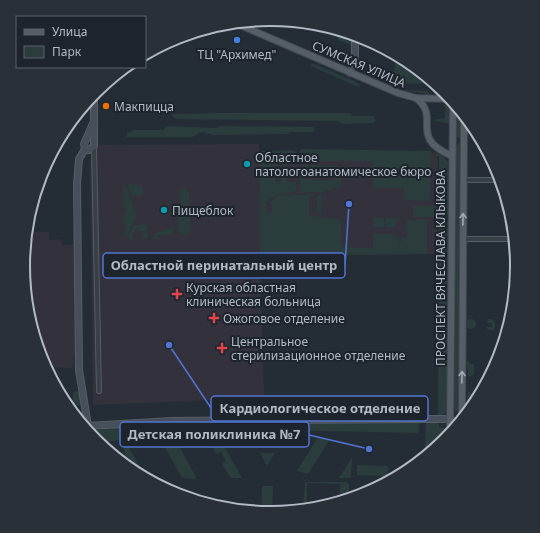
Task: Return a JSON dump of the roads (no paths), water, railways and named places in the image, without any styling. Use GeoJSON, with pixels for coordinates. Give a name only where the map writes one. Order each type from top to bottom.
{"type":"FeatureCollection","features":[{"type":"Feature","properties":{"kind":"main road","name":"СУМСКАЯ УЛИЦА"},"geometry":{"type":"LineString","coordinates":[[246,28],[398,93],[416,98],[443,99]]}},
{"type":"Feature","properties":{"kind":"main road"},"geometry":{"type":"LineString","coordinates":[[416,98],[427,110],[427,133],[430,142],[439,150],[452,156]]}},
{"type":"Feature","properties":{"kind":"main road","name":"ПРОСПЕКТ ВЯЧЕСЛАВА КЛЫКОВА"},"geometry":{"type":"LineString","coordinates":[[450,426],[452,109]]}},
{"type":"Feature","properties":{"kind":"main road","name":"ПРОСПЕКТ ВЯЧЕСЛАВА КЛЫКОВА"},"geometry":{"type":"LineString","coordinates":[[462,412],[464,124]]}},
{"type":"Feature","properties":{"kind":"main road"},"geometry":{"type":"LineString","coordinates":[[452,147],[457,141],[461,141],[464,146]]}},
{"type":"Feature","properties":{"kind":"main road"},"geometry":{"type":"LineString","coordinates":[[450,410],[452,414],[456,416],[460,414]]}},
{"type":"Feature","properties":{"kind":"street"},"geometry":{"type":"LineString","coordinates":[[350,73],[355,59],[355,42]]}},
{"type":"Feature","properties":{"kind":"street"},"geometry":{"type":"LineString","coordinates":[[94,103],[99,391]]}},
{"type":"Feature","properties":{"kind":"street"},"geometry":{"type":"LineString","coordinates":[[88,423],[80,370],[77,184],[79,159],[85,149],[84,144],[94,120]]}},
{"type":"Feature","properties":{"kind":"street"},"geometry":{"type":"LineString","coordinates":[[85,149],[89,150],[94,146]]}},
{"type":"Feature","properties":{"kind":"street"},"geometry":{"type":"LineString","coordinates":[[464,180],[494,180]]}},
{"type":"Feature","properties":{"kind":"street"},"geometry":{"type":"LineString","coordinates":[[463,239],[508,239]]}},
{"type":"Feature","properties":{"kind":"street"},"geometry":{"type":"LineString","coordinates":[[90,426],[189,420],[454,421]]}},
{"type":"Feature","properties":{"kind":"place","name":"ТЦ \"Архимед\""},"geometry":{"type":"Point","coordinates":[237,40]}},
{"type":"Feature","properties":{"kind":"place","name":"Макпицца"},"geometry":{"type":"Point","coordinates":[106,106]}},
{"type":"Feature","properties":{"kind":"place","name":"Областное патологоанатомическое бюро"},"geometry":{"type":"Point","coordinates":[247,164]}},
{"type":"Feature","properties":{"kind":"place","name":"Областной перинатальный центр"},"geometry":{"type":"Point","coordinates":[349,204]}},
{"type":"Feature","properties":{"kind":"place","name":"Пищеблок"},"geometry":{"type":"Point","coordinates":[164,210]}},
{"type":"Feature","properties":{"kind":"place","name":"Курская областная клиническая больница"},"geometry":{"type":"Point","coordinates":[177,294]}},
{"type":"Feature","properties":{"kind":"place","name":"Ожоговое отделение"},"geometry":{"type":"Point","coordinates":[214,318]}},
{"type":"Feature","properties":{"kind":"place","name":"Кардиологическое отделение"},"geometry":{"type":"Point","coordinates":[169,345]}},
{"type":"Feature","properties":{"kind":"place","name":"Центральное стерилизационное отделение"},"geometry":{"type":"Point","coordinates":[222,348]}},
{"type":"Feature","properties":{"kind":"place","name":"Детская поликлиника №7"},"geometry":{"type":"Point","coordinates":[369,449]}}]}
